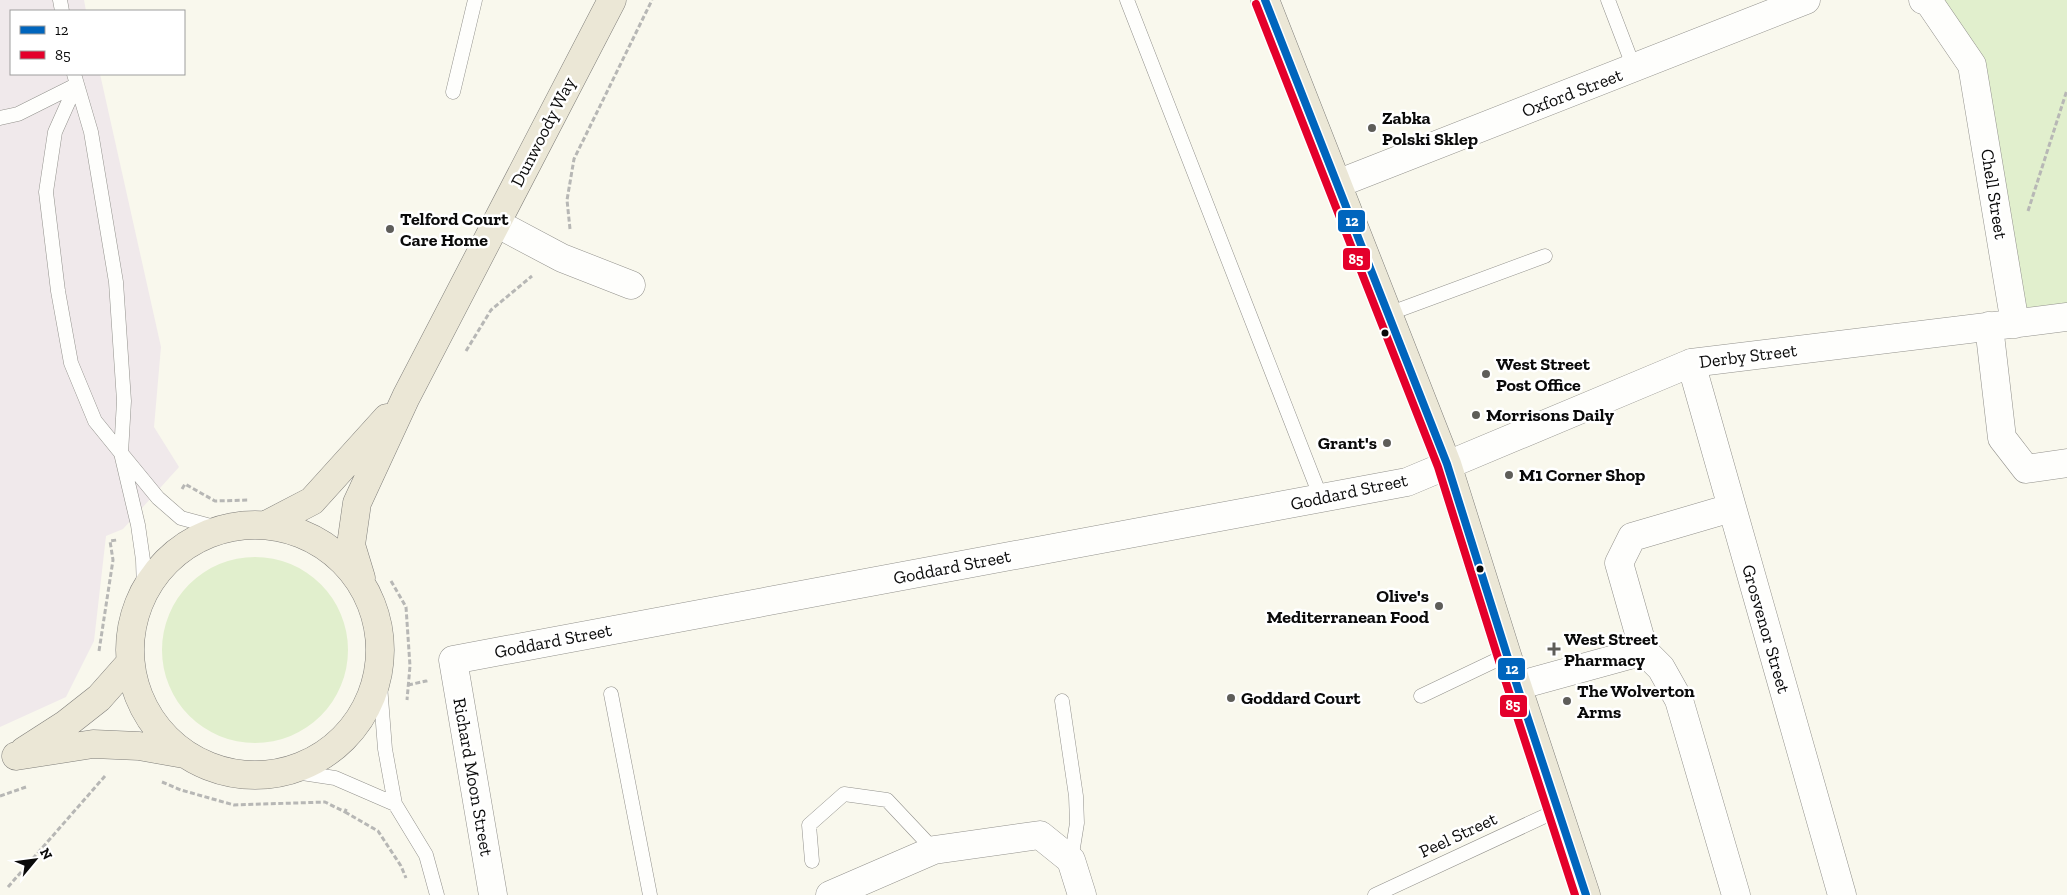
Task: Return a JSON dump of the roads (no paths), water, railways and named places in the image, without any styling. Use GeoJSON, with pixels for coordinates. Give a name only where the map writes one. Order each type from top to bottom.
{"type":"FeatureCollection","features":[{"type":"Feature","properties":{"kind":"main road"},"geometry":{"type":"LineString","coordinates":[[1265,0],[1447,464],[1507,655],[1586,895]]}},
{"type":"Feature","properties":{"kind":"main road","name":"Dunwoody Way"},"geometry":{"type":"LineString","coordinates":[[184,754],[217,770],[226,772],[252,776],[289,771],[321,758],[349,735],[368,706],[379,672],[379,630],[351,545],[357,503],[406,397],[496,223],[606,1]]}},
{"type":"Feature","properties":{"kind":"main road","name":"Dunwoody Way"},"geometry":{"type":"LineString","coordinates":[[266,525],[312,501],[406,397]]}},
{"type":"Feature","properties":{"kind":"main road"},"geometry":{"type":"LineString","coordinates":[[184,754],[157,730],[138,698],[130,663],[129,638],[134,613],[144,590],[164,563],[191,542],[222,529],[244,525],[266,525],[306,535],[340,558],[366,591]]}},
{"type":"Feature","properties":{"kind":"main road"},"geometry":{"type":"LineString","coordinates":[[8,759],[66,724],[100,698],[130,663]]}},
{"type":"Feature","properties":{"kind":"main road"},"geometry":{"type":"LineString","coordinates":[[8,759],[93,744],[114,756],[139,746],[184,754]]}},
{"type":"Feature","properties":{"kind":"street","name":"Oxford Street"},"geometry":{"type":"LineString","coordinates":[[1337,184],[1806,0]]}},
{"type":"Feature","properties":{"kind":"street","name":"Chell Street"},"geometry":{"type":"LineString","coordinates":[[1923,0],[1929,2],[1972,65],[2002,325],[2002,438],[2026,469],[2067,463]]}},
{"type":"Feature","properties":{"kind":"street"},"geometry":{"type":"LineString","coordinates":[[496,223],[562,258],[631,285]]}},
{"type":"Feature","properties":{"kind":"street","name":"Derby Street"},"geometry":{"type":"LineString","coordinates":[[1447,464],[1691,364],[2067,317]]}},
{"type":"Feature","properties":{"kind":"street","name":"Grosvenor Street"},"geometry":{"type":"LineString","coordinates":[[1691,364],[1842,895]]}},
{"type":"Feature","properties":{"kind":"street","name":"Goddard Street"},"geometry":{"type":"LineString","coordinates":[[453,660],[1407,482],[1447,464]]}},
{"type":"Feature","properties":{"kind":"street"},"geometry":{"type":"LineString","coordinates":[[1731,508],[1632,537],[1619,563],[1644,651],[1662,668],[1679,700],[1736,895]]}},
{"type":"Feature","properties":{"kind":"street"},"geometry":{"type":"LineString","coordinates":[[1517,686],[1644,651]]}},
{"type":"Feature","properties":{"kind":"street","name":"Richard Moon Street"},"geometry":{"type":"LineString","coordinates":[[453,660],[493,895]]}},
{"type":"Feature","properties":{"kind":"street"},"geometry":{"type":"LineString","coordinates":[[830,895],[934,850],[1040,835],[1071,860],[1082,895]]}},
{"type":"Feature","properties":{"kind":"lane"},"geometry":{"type":"LineString","coordinates":[[453,92],[475,0]]}},
{"type":"Feature","properties":{"kind":"lane"},"geometry":{"type":"LineString","coordinates":[[1127,0],[1322,498]]}},
{"type":"Feature","properties":{"kind":"lane"},"geometry":{"type":"LineString","coordinates":[[1608,0],[1634,68]]}},
{"type":"Feature","properties":{"kind":"lane"},"geometry":{"type":"LineString","coordinates":[[0,118],[18,114],[75,80]]}},
{"type":"Feature","properties":{"kind":"lane"},"geometry":{"type":"LineString","coordinates":[[75,80],[91,132],[116,282],[124,401],[121,453],[140,536],[144,590]]}},
{"type":"Feature","properties":{"kind":"lane"},"geometry":{"type":"LineString","coordinates":[[75,80],[55,132],[46,192],[58,290],[71,363],[95,421],[158,498],[181,518],[222,529]]}},
{"type":"Feature","properties":{"kind":"lane"},"geometry":{"type":"LineString","coordinates":[[1388,314],[1545,256]]}},
{"type":"Feature","properties":{"kind":"lane"},"geometry":{"type":"LineString","coordinates":[[1420,696],[1507,655]]}},
{"type":"Feature","properties":{"kind":"lane"},"geometry":{"type":"LineString","coordinates":[[379,672],[385,749],[395,804],[426,855],[438,895]]}},
{"type":"Feature","properties":{"kind":"lane"},"geometry":{"type":"LineString","coordinates":[[611,694],[650,895]]}},
{"type":"Feature","properties":{"kind":"lane"},"geometry":{"type":"LineString","coordinates":[[1062,701],[1076,796],[1077,823],[1071,860]]}},
{"type":"Feature","properties":{"kind":"lane"},"geometry":{"type":"LineString","coordinates":[[289,771],[335,778],[395,804]]}},
{"type":"Feature","properties":{"kind":"lane"},"geometry":{"type":"LineString","coordinates":[[812,861],[809,825],[844,794],[887,800],[934,850]]}},
{"type":"Feature","properties":{"kind":"lane","name":"Peel Street"},"geometry":{"type":"LineString","coordinates":[[1374,895],[1558,810]]}},
{"type":"Feature","properties":{"kind":"place","name":"Zabka Polski Sklep"},"geometry":{"type":"Point","coordinates":[1372,128]}},
{"type":"Feature","properties":{"kind":"place","name":"Telford Court Care Home"},"geometry":{"type":"Point","coordinates":[390,229]}},
{"type":"Feature","properties":{"kind":"place","name":"West Street Post Office"},"geometry":{"type":"Point","coordinates":[1486,374]}},
{"type":"Feature","properties":{"kind":"place","name":"Morrisons Daily"},"geometry":{"type":"Point","coordinates":[1476,415]}},
{"type":"Feature","properties":{"kind":"place","name":"Grant's"},"geometry":{"type":"Point","coordinates":[1387,443]}},
{"type":"Feature","properties":{"kind":"place","name":"M1 Corner Shop"},"geometry":{"type":"Point","coordinates":[1509,475]}},
{"type":"Feature","properties":{"kind":"place","name":"Olive's Mediterranean Food"},"geometry":{"type":"Point","coordinates":[1439,606]}},
{"type":"Feature","properties":{"kind":"place","name":"West Street Pharmacy"},"geometry":{"type":"Point","coordinates":[1554,649]}},
{"type":"Feature","properties":{"kind":"place","name":"Goddard Court"},"geometry":{"type":"Point","coordinates":[1231,698]}},
{"type":"Feature","properties":{"kind":"place","name":"The Wolverton Arms"},"geometry":{"type":"Point","coordinates":[1567,701]}}]}
